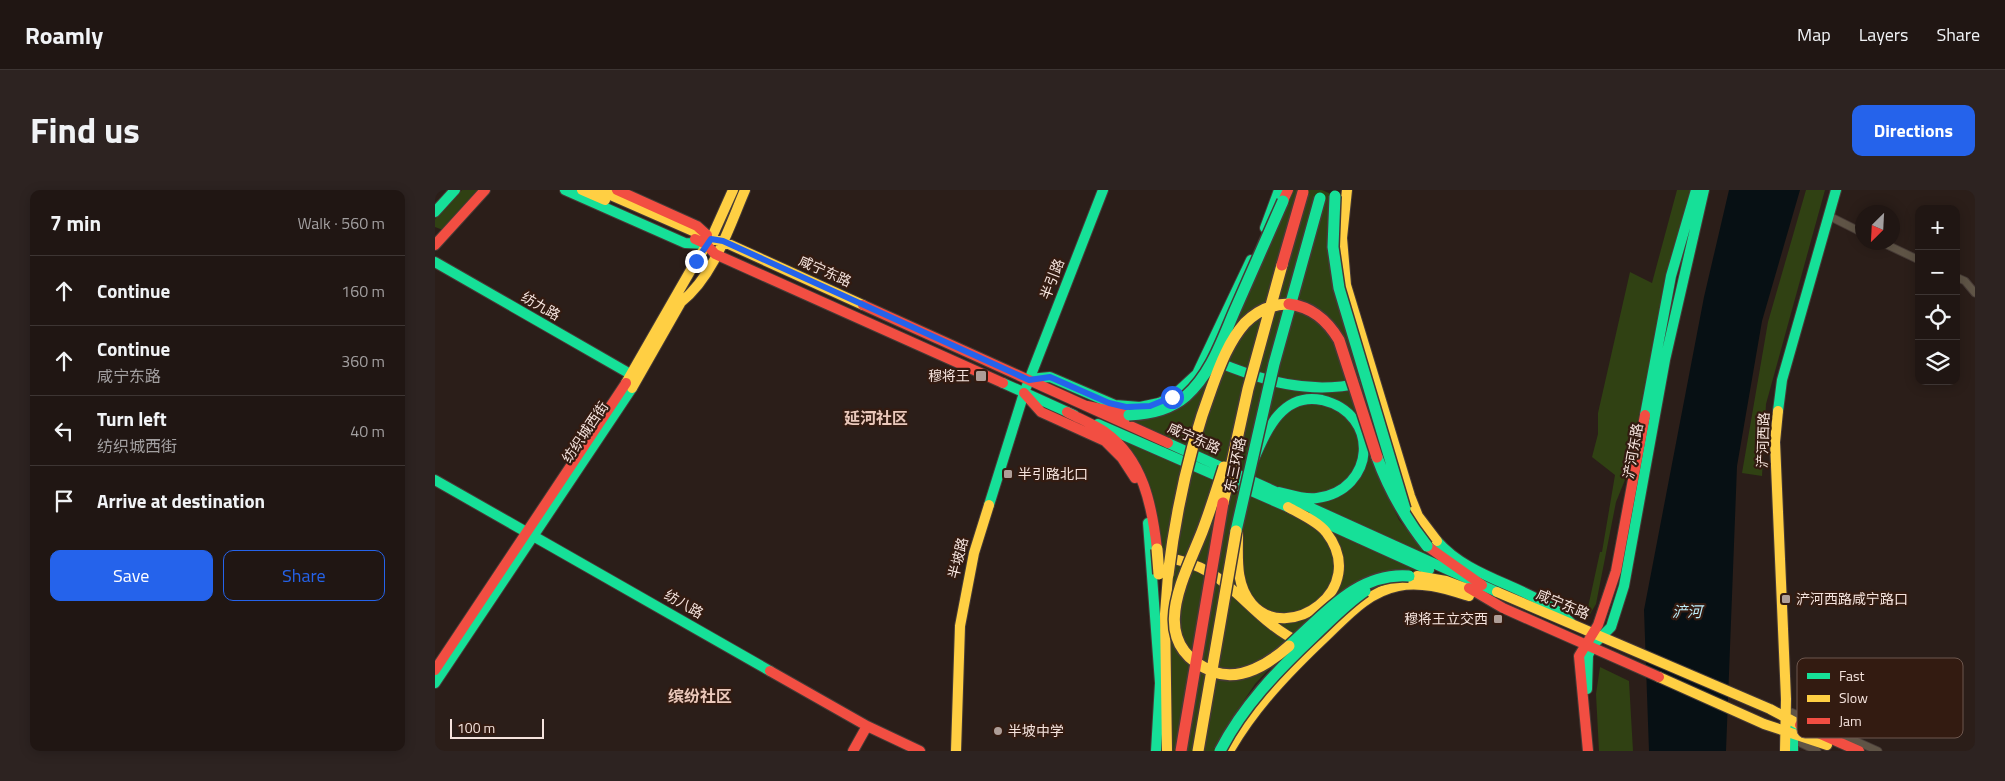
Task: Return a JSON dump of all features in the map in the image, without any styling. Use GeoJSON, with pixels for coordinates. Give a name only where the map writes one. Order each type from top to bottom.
{"type":"FeatureCollection","features":[{"type":"Feature","properties":{"kind":"main road"},"geometry":{"type":"LineString","coordinates":[[435,212],[455,190]]}},
{"type":"Feature","properties":{"kind":"main road"},"geometry":{"type":"LineString","coordinates":[[435,245],[485,190]]}},
{"type":"Feature","properties":{"kind":"main road"},"geometry":{"type":"LineString","coordinates":[[565,190],[685,243],[713,241]]}},
{"type":"Feature","properties":{"kind":"main road","name":"咸宁东路"},"geometry":{"type":"LineString","coordinates":[[582,190],[713,241]]}},
{"type":"Feature","properties":{"kind":"main road","name":"咸宁东路"},"geometry":{"type":"LineString","coordinates":[[599,190],[1394,543],[1573,626],[1618,643],[1770,709],[1790,730]]}},
{"type":"Feature","properties":{"kind":"main road"},"geometry":{"type":"LineString","coordinates":[[617,190],[697,226],[713,241]]}},
{"type":"Feature","properties":{"kind":"main road","name":"纺织城西街"},"geometry":{"type":"LineString","coordinates":[[435,670],[642,374],[681,302],[689,298],[715,254],[713,241],[733,190]]}},
{"type":"Feature","properties":{"kind":"main road","name":"纺织城西街"},"geometry":{"type":"LineString","coordinates":[[435,683],[632,375],[745,190]]}},
{"type":"Feature","properties":{"kind":"main road","name":"半引路"},"geometry":{"type":"LineString","coordinates":[[1029,380],[1103,190]]}},
{"type":"Feature","properties":{"kind":"main road"},"geometry":{"type":"LineString","coordinates":[[1347,190],[1342,230],[1345,274],[1350,300],[1410,496],[1417,515],[1441,547],[1478,583]]}},
{"type":"Feature","properties":{"kind":"main road","name":"浐河东路"},"geometry":{"type":"LineString","coordinates":[[1597,635],[1617,565],[1671,276],[1696,190]]}},
{"type":"Feature","properties":{"kind":"main road","name":"浐河东路"},"geometry":{"type":"LineString","coordinates":[[1588,751],[1579,659],[1597,635],[1613,622],[1624,586],[1665,360],[1704,190]]}},
{"type":"Feature","properties":{"kind":"main road","name":"浐河西路"},"geometry":{"type":"LineString","coordinates":[[1785,751],[1790,730],[1786,699],[1775,442],[1782,380],[1836,190]]}},
{"type":"Feature","properties":{"kind":"main road","name":"东三环路"},"geometry":{"type":"LineString","coordinates":[[1181,751],[1205,602],[1243,415],[1303,191]]}},
{"type":"Feature","properties":{"kind":"main road"},"geometry":{"type":"LineString","coordinates":[[1335,193],[1333,247],[1343,306],[1405,508],[1431,550]]}},
{"type":"Feature","properties":{"kind":"main road"},"geometry":{"type":"LineString","coordinates":[[1029,380],[1050,377],[1115,405],[1140,407],[1164,401],[1180,392],[1194,378],[1206,357],[1264,229],[1283,194]]}},
{"type":"Feature","properties":{"kind":"main road"},"geometry":{"type":"LineString","coordinates":[[1087,406],[1129,415],[1148,414],[1171,406],[1185,398],[1200,381],[1217,350],[1283,194]]}},
{"type":"Feature","properties":{"kind":"main road","name":"东三环路"},"geometry":{"type":"LineString","coordinates":[[1198,751],[1211,666],[1238,519],[1278,348],[1321,194]]}},
{"type":"Feature","properties":{"kind":"main road","name":"咸宁东路"},"geometry":{"type":"LineString","coordinates":[[715,254],[1024,393],[1287,507],[1478,583],[1495,604],[1764,724],[1790,730]]}},
{"type":"Feature","properties":{"kind":"main road","name":"纺九路"},"geometry":{"type":"LineString","coordinates":[[435,262],[632,375]]}},
{"type":"Feature","properties":{"kind":"main road"},"geometry":{"type":"LineString","coordinates":[[1167,751],[1164,574],[1185,474],[1219,368],[1244,324],[1262,310],[1280,305],[1294,305],[1313,312],[1325,320],[1336,333],[1343,348],[1391,494],[1406,521],[1431,550],[1478,583]]}},
{"type":"Feature","properties":{"kind":"main road"},"geometry":{"type":"LineString","coordinates":[[1206,357],[1260,379],[1298,388],[1338,388],[1374,380]]}},
{"type":"Feature","properties":{"kind":"main road","name":"半坡路"},"geometry":{"type":"LineString","coordinates":[[956,751],[961,626],[965,591],[974,553],[1029,380]]}},
{"type":"Feature","properties":{"kind":"main road"},"geometry":{"type":"LineString","coordinates":[[1024,393],[1041,412],[1105,441],[1127,464],[1135,478],[1145,505],[1154,553],[1164,574]]}},
{"type":"Feature","properties":{"kind":"main road"},"geometry":{"type":"LineString","coordinates":[[1249,470],[1268,430],[1281,411],[1295,403],[1306,400],[1323,400],[1336,404],[1349,412],[1358,423],[1365,444],[1363,460],[1357,476],[1345,488],[1333,495],[1314,498],[1279,492]]}},
{"type":"Feature","properties":{"kind":"main road"},"geometry":{"type":"LineString","coordinates":[[1067,412],[1111,437],[1132,460],[1148,494],[1154,553],[1160,683],[1156,751]]}},
{"type":"Feature","properties":{"kind":"main road"},"geometry":{"type":"LineString","coordinates":[[1243,415],[1175,602],[1173,618],[1176,634],[1190,658],[1204,668],[1218,673],[1235,675],[1250,672],[1277,656],[1334,604],[1355,588],[1380,578],[1413,576],[1478,583]]}},
{"type":"Feature","properties":{"kind":"main road","name":"纺八路"},"geometry":{"type":"LineString","coordinates":[[435,480],[867,726],[920,751]]}},
{"type":"Feature","properties":{"kind":"main road"},"geometry":{"type":"LineString","coordinates":[[1238,519],[1240,580],[1250,600],[1267,613],[1281,617],[1295,617],[1320,607],[1334,588],[1338,576],[1339,560],[1335,546],[1324,531],[1287,507]]}},
{"type":"Feature","properties":{"kind":"main road"},"geometry":{"type":"LineString","coordinates":[[1394,543],[1447,562]]}},
{"type":"Feature","properties":{"kind":"main road"},"geometry":{"type":"LineString","coordinates":[[1154,553],[1181,559],[1212,573],[1228,584],[1269,627],[1283,637],[1313,648]]}},
{"type":"Feature","properties":{"kind":"main road"},"geometry":{"type":"LineString","coordinates":[[1221,751],[1233,727],[1258,691],[1283,664],[1342,609],[1372,587],[1413,576]]}},
{"type":"Feature","properties":{"kind":"main road"},"geometry":{"type":"LineString","coordinates":[[1229,751],[1241,729],[1264,696],[1362,602],[1382,591],[1399,586],[1431,585],[1495,604]]}},
{"type":"Feature","properties":{"kind":"main road"},"geometry":{"type":"LineString","coordinates":[[853,751],[867,726]]}},
{"type":"Feature","properties":{"kind":"main road","name":"咸宁东路"},"geometry":{"type":"LineString","coordinates":[[1809,738],[1840,751]]}},
{"type":"Feature","properties":{"kind":"main road","name":"咸宁东路"},"geometry":{"type":"LineString","coordinates":[[1816,738],[1859,751]]}},
{"type":"Feature","properties":{"kind":"street"},"geometry":{"type":"LineString","coordinates":[[1829,216],[1855,229]]}},
{"type":"Feature","properties":{"kind":"street"},"geometry":{"type":"LineString","coordinates":[[1898,250],[1915,258]]}},
{"type":"Feature","properties":{"kind":"street"},"geometry":{"type":"LineString","coordinates":[[1960,279],[1975,293]]}},
{"type":"Feature","properties":{"kind":"street"},"geometry":{"type":"LineString","coordinates":[[1800,738],[1817,751]]}},
{"type":"Feature","properties":{"kind":"street"},"geometry":{"type":"LineString","coordinates":[[1824,738],[1878,751]]}},
{"type":"Feature","properties":{"kind":"green space"},"geometry":{"type":"Polygon","coordinates":[[[462,190],[480,190],[443,230],[435,227],[435,219],[462,190]]]}},
{"type":"Feature","properties":{"kind":"green space"},"geometry":{"type":"Polygon","coordinates":[[[1291,190],[1322,190],[1331,194],[1384,459],[1385,490],[1399,520],[1428,555],[1420,570],[1384,572],[1273,665],[1255,684],[1225,729],[1215,751],[1171,751],[1171,686],[1157,522],[1119,439],[1127,418],[1180,404],[1291,190]]]}},
{"type":"Feature","properties":{"kind":"green space"},"geometry":{"type":"Polygon","coordinates":[[[1677,190],[1691,190],[1661,307],[1631,465],[1616,502],[1596,604],[1590,614],[1587,612],[1600,552],[1602,552],[1615,475],[1592,457],[1598,434],[1598,413],[1630,272],[1652,283],[1677,190]]]}},
{"type":"Feature","properties":{"kind":"green space"},"geometry":{"type":"Polygon","coordinates":[[[1806,190],[1825,190],[1766,404],[1762,476],[1742,473],[1768,322],[1806,190]]]}},
{"type":"Feature","properties":{"kind":"green space"},"geometry":{"type":"Polygon","coordinates":[[[1600,667],[1629,681],[1633,751],[1599,751],[1596,694],[1600,667]]]}},
{"type":"Feature","properties":{"kind":"water","name":"浐河"},"geometry":{"type":"Polygon","coordinates":[[[1729,190],[1800,190],[1762,321],[1737,466],[1726,751],[1649,751],[1644,610],[1704,297],[1729,190]]]}},
{"type":"Feature","properties":{"kind":"traffic: fast"},"geometry":{"type":"LineString","coordinates":[[435,212],[455,190]]}},
{"type":"Feature","properties":{"kind":"traffic: fast"},"geometry":{"type":"LineString","coordinates":[[565,190],[685,243],[705,244]]}},
{"type":"Feature","properties":{"kind":"traffic: fast"},"geometry":{"type":"LineString","coordinates":[[989,505],[1024,393],[1103,190]]}},
{"type":"Feature","properties":{"kind":"traffic: fast"},"geometry":{"type":"LineString","coordinates":[[1265,228],[1279,190]]}},
{"type":"Feature","properties":{"kind":"traffic: fast"},"geometry":{"type":"LineString","coordinates":[[1645,415],[1671,276],[1696,190]]}},
{"type":"Feature","properties":{"kind":"traffic: fast"},"geometry":{"type":"LineString","coordinates":[[1587,689],[1588,655],[1594,644],[1611,627],[1624,586],[1665,360],[1704,190]]}},
{"type":"Feature","properties":{"kind":"traffic: fast"},"geometry":{"type":"LineString","coordinates":[[1778,411],[1782,380],[1836,190]]}},
{"type":"Feature","properties":{"kind":"traffic: fast"},"geometry":{"type":"LineString","coordinates":[[1335,196],[1333,247],[1339,288],[1405,509]]}},
{"type":"Feature","properties":{"kind":"traffic: fast"},"geometry":{"type":"LineString","coordinates":[[1236,531],[1274,364],[1320,198]]}},
{"type":"Feature","properties":{"kind":"traffic: fast"},"geometry":{"type":"LineString","coordinates":[[1129,415],[1144,414],[1173,405],[1186,396],[1202,378],[1220,345],[1283,201]]}},
{"type":"Feature","properties":{"kind":"traffic: fast"},"geometry":{"type":"LineString","coordinates":[[1029,379],[1050,377],[1115,405],[1140,407],[1159,403],[1172,397],[1197,374],[1251,260]]}},
{"type":"Feature","properties":{"kind":"traffic: fast"},"geometry":{"type":"LineString","coordinates":[[435,262],[632,375]]}},
{"type":"Feature","properties":{"kind":"traffic: fast"},"geometry":{"type":"LineString","coordinates":[[1215,361],[1251,375],[1305,387],[1342,386],[1361,383]]}},
{"type":"Feature","properties":{"kind":"traffic: fast"},"geometry":{"type":"LineString","coordinates":[[1003,383],[1074,415]]}},
{"type":"Feature","properties":{"kind":"traffic: fast"},"geometry":{"type":"LineString","coordinates":[[435,683],[632,388]]}},
{"type":"Feature","properties":{"kind":"traffic: fast"},"geometry":{"type":"LineString","coordinates":[[1254,459],[1278,415],[1287,407],[1297,402],[1308,399],[1322,400],[1341,408],[1354,420],[1362,435],[1364,451],[1360,467],[1351,481],[1337,492],[1317,498],[1302,498],[1279,492]]}},
{"type":"Feature","properties":{"kind":"traffic: fast"},"geometry":{"type":"LineString","coordinates":[[1098,424],[1297,511]]}},
{"type":"Feature","properties":{"kind":"traffic: fast"},"geometry":{"type":"LineString","coordinates":[[1168,443],[1497,592]]}},
{"type":"Feature","properties":{"kind":"traffic: fast"},"geometry":{"type":"LineString","coordinates":[[1377,457],[1398,503],[1427,546]]}},
{"type":"Feature","properties":{"kind":"traffic: fast"},"geometry":{"type":"LineString","coordinates":[[435,480],[770,671]]}},
{"type":"Feature","properties":{"kind":"traffic: fast"},"geometry":{"type":"LineString","coordinates":[[1312,517],[1429,570]]}},
{"type":"Feature","properties":{"kind":"traffic: fast"},"geometry":{"type":"LineString","coordinates":[[1148,523],[1160,683],[1156,751]]}},
{"type":"Feature","properties":{"kind":"traffic: fast"},"geometry":{"type":"LineString","coordinates":[[1437,541],[1468,566],[1539,600],[1556,610],[1571,623]]}},
{"type":"Feature","properties":{"kind":"traffic: fast"},"geometry":{"type":"LineString","coordinates":[[1289,646],[1329,609],[1357,588],[1373,581],[1390,577],[1409,576]]}},
{"type":"Feature","properties":{"kind":"traffic: fast"},"geometry":{"type":"LineString","coordinates":[[1220,751],[1239,719],[1274,676],[1338,613],[1365,591]]}},
{"type":"Feature","properties":{"kind":"traffic: fast"},"geometry":{"type":"LineString","coordinates":[[1793,726],[1793,751]]}},
{"type":"Feature","properties":{"kind":"traffic: slow"},"geometry":{"type":"LineString","coordinates":[[582,190],[605,200]]}},
{"type":"Feature","properties":{"kind":"traffic: slow"},"geometry":{"type":"LineString","coordinates":[[599,190],[711,239],[722,241],[863,305]]}},
{"type":"Feature","properties":{"kind":"traffic: slow"},"geometry":{"type":"LineString","coordinates":[[626,383],[696,261],[711,239],[733,190]]}},
{"type":"Feature","properties":{"kind":"traffic: slow"},"geometry":{"type":"LineString","coordinates":[[632,388],[681,302],[693,291],[712,265],[745,190]]}},
{"type":"Feature","properties":{"kind":"traffic: slow"},"geometry":{"type":"LineString","coordinates":[[1347,190],[1342,238],[1346,285],[1410,496],[1418,516],[1437,541]]}},
{"type":"Feature","properties":{"kind":"traffic: slow"},"geometry":{"type":"LineString","coordinates":[[1223,503],[1248,389],[1282,265]]}},
{"type":"Feature","properties":{"kind":"traffic: slow"},"geometry":{"type":"LineString","coordinates":[[1168,575],[1179,503],[1190,456],[1204,410],[1222,362],[1234,338],[1245,323],[1260,312],[1271,307],[1289,304]]}},
{"type":"Feature","properties":{"kind":"traffic: slow"},"geometry":{"type":"LineString","coordinates":[[1778,411],[1775,442],[1786,699],[1785,751]]}},
{"type":"Feature","properties":{"kind":"traffic: slow"},"geometry":{"type":"LineString","coordinates":[[1224,467],[1205,524],[1179,590],[1175,610],[1175,628],[1180,645],[1193,660],[1214,672],[1234,675],[1255,669],[1273,659],[1289,646]]}},
{"type":"Feature","properties":{"kind":"traffic: slow"},"geometry":{"type":"LineString","coordinates":[[956,751],[960,626],[974,553],[989,505]]}},
{"type":"Feature","properties":{"kind":"traffic: slow"},"geometry":{"type":"LineString","coordinates":[[1238,534],[1240,579],[1252,604],[1267,615],[1285,618],[1303,615],[1319,605],[1332,591],[1338,573],[1337,553],[1322,528],[1288,507]]}},
{"type":"Feature","properties":{"kind":"traffic: slow"},"geometry":{"type":"LineString","coordinates":[[1198,751],[1236,531]]}},
{"type":"Feature","properties":{"kind":"traffic: slow"},"geometry":{"type":"LineString","coordinates":[[1157,549],[1159,574]]}},
{"type":"Feature","properties":{"kind":"traffic: slow"},"geometry":{"type":"LineString","coordinates":[[1165,558],[1187,562],[1206,570],[1222,581],[1266,620],[1301,643]]}},
{"type":"Feature","properties":{"kind":"traffic: slow"},"geometry":{"type":"LineString","coordinates":[[1167,751],[1165,614],[1168,575]]}},
{"type":"Feature","properties":{"kind":"traffic: slow"},"geometry":{"type":"LineString","coordinates":[[1417,576],[1446,581],[1475,592]]}},
{"type":"Feature","properties":{"kind":"traffic: slow"},"geometry":{"type":"LineString","coordinates":[[1229,751],[1261,704],[1286,676],[1359,605],[1377,593],[1398,586],[1416,584],[1469,596]]}},
{"type":"Feature","properties":{"kind":"traffic: slow"},"geometry":{"type":"LineString","coordinates":[[1497,592],[1770,709],[1797,723]]}},
{"type":"Feature","properties":{"kind":"traffic: slow"},"geometry":{"type":"LineString","coordinates":[[1659,677],[1764,724],[1797,735]]}},
{"type":"Feature","properties":{"kind":"traffic: slow"},"geometry":{"type":"LineString","coordinates":[[1806,738],[1827,745]]}},
{"type":"Feature","properties":{"kind":"traffic: jam"},"geometry":{"type":"LineString","coordinates":[[435,245],[485,190]]}},
{"type":"Feature","properties":{"kind":"traffic: jam"},"geometry":{"type":"LineString","coordinates":[[617,190],[697,226],[707,235]]}},
{"type":"Feature","properties":{"kind":"traffic: jam"},"geometry":{"type":"LineString","coordinates":[[1283,201],[1288,190]]}},
{"type":"Feature","properties":{"kind":"traffic: jam"},"geometry":{"type":"LineString","coordinates":[[1282,265],[1303,192]]}},
{"type":"Feature","properties":{"kind":"traffic: jam"},"geometry":{"type":"LineString","coordinates":[[695,239],[706,244],[715,254],[1003,383]]}},
{"type":"Feature","properties":{"kind":"traffic: jam"},"geometry":{"type":"LineString","coordinates":[[1289,304],[1312,311],[1329,326],[1339,340],[1377,457]]}},
{"type":"Feature","properties":{"kind":"traffic: jam"},"geometry":{"type":"LineString","coordinates":[[863,305],[1168,443]]}},
{"type":"Feature","properties":{"kind":"traffic: jam"},"geometry":{"type":"LineString","coordinates":[[435,670],[626,383]]}},
{"type":"Feature","properties":{"kind":"traffic: jam"},"geometry":{"type":"LineString","coordinates":[[1024,393],[1041,412],[1105,441],[1122,458],[1135,478]]}},
{"type":"Feature","properties":{"kind":"traffic: jam"},"geometry":{"type":"LineString","coordinates":[[1087,406],[1129,415]]}},
{"type":"Feature","properties":{"kind":"traffic: jam"},"geometry":{"type":"LineString","coordinates":[[1067,412],[1105,432],[1128,455],[1137,469],[1148,500],[1157,549]]}},
{"type":"Feature","properties":{"kind":"traffic: jam"},"geometry":{"type":"LineString","coordinates":[[1588,751],[1579,656],[1598,625],[1616,571],[1645,415]]}},
{"type":"Feature","properties":{"kind":"traffic: jam"},"geometry":{"type":"LineString","coordinates":[[1181,751],[1223,503]]}},
{"type":"Feature","properties":{"kind":"traffic: jam"},"geometry":{"type":"LineString","coordinates":[[1427,546],[1482,585]]}},
{"type":"Feature","properties":{"kind":"traffic: jam"},"geometry":{"type":"LineString","coordinates":[[1469,588],[1503,608],[1659,677]]}},
{"type":"Feature","properties":{"kind":"traffic: jam"},"geometry":{"type":"LineString","coordinates":[[770,671],[867,726],[920,751]]}},
{"type":"Feature","properties":{"kind":"traffic: jam"},"geometry":{"type":"LineString","coordinates":[[853,751],[867,726]]}},
{"type":"Feature","properties":{"kind":"traffic: jam"},"geometry":{"type":"LineString","coordinates":[[1830,738],[1859,751]]}},
{"type":"Feature","properties":{"kind":"place","name":"穆将王"},"geometry":{"type":"Point","coordinates":[981,376]}},
{"type":"Feature","properties":{"kind":"place","name":"半引路北口"},"geometry":{"type":"Point","coordinates":[1008,474]}},
{"type":"Feature","properties":{"kind":"place","name":"浐河西路咸宁路口"},"geometry":{"type":"Point","coordinates":[1786,599]}},
{"type":"Feature","properties":{"kind":"place","name":"穆将王立交西"},"geometry":{"type":"Point","coordinates":[1498,619]}},
{"type":"Feature","properties":{"kind":"place","name":"半坡中学"},"geometry":{"type":"Point","coordinates":[998,731]}},
{"type":"Feature","properties":{"kind":"district","name":"延河社区"},"geometry":{"type":"Point","coordinates":[876,418]}},
{"type":"Feature","properties":{"kind":"district","name":"缤纷社区"},"geometry":{"type":"Point","coordinates":[700,696]}},
{"type":"Feature","properties":{"kind":"route"},"geometry":{"type":"LineString","coordinates":[[696,261],[711,239],[723,241],[1029,380],[1050,377],[1109,403],[1126,407],[1150,406],[1172,397]]}}]}
